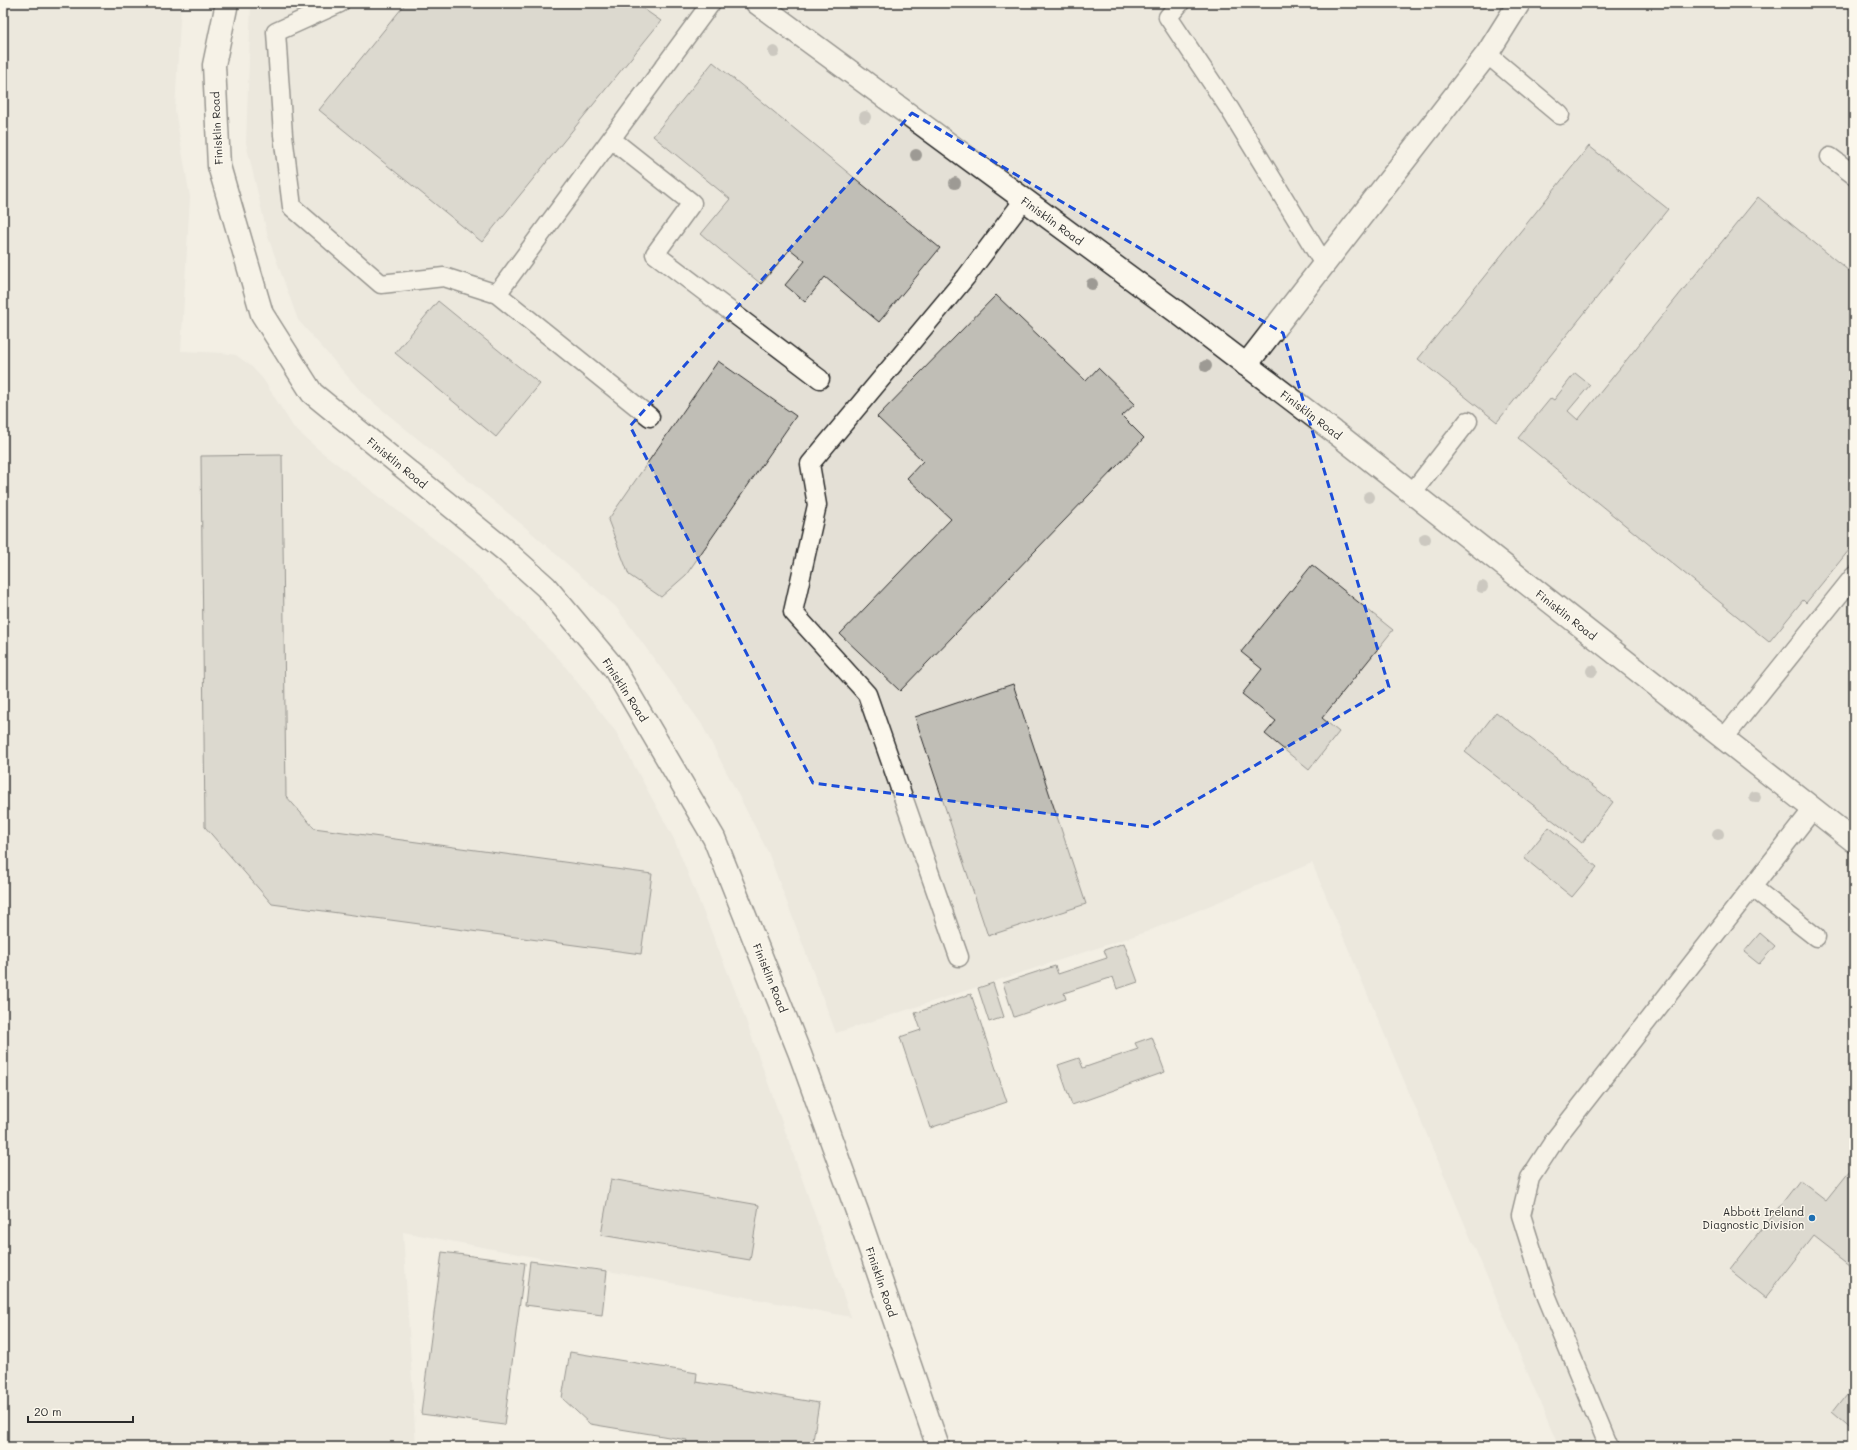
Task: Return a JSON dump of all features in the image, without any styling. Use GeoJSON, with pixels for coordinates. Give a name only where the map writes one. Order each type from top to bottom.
{"type":"FeatureCollection","features":[{"type":"Feature","properties":{"kind":"street","name":"Finisklin Road"},"geometry":{"type":"LineString","coordinates":[[227,3],[214,65],[219,166],[262,314],[312,393],[506,551],[546,587],[614,668],[714,838],[800,1054],[858,1214],[938,1447]]}},
{"type":"Feature","properties":{"kind":"street","name":"Finisklin Road"},"geometry":{"type":"LineString","coordinates":[[757,3],[1246,365],[1412,493],[1854,841]]}},
{"type":"Feature","properties":{"kind":"street"},"geometry":{"type":"LineString","coordinates":[[1246,365],[1487,54],[1520,3]]}},
{"type":"Feature","properties":{"kind":"lane"},"geometry":{"type":"LineString","coordinates":[[340,3],[276,32],[284,135],[292,207],[381,284],[444,277],[497,294],[650,417]]}},
{"type":"Feature","properties":{"kind":"lane"},"geometry":{"type":"LineString","coordinates":[[497,294],[711,3]]}},
{"type":"Feature","properties":{"kind":"lane"},"geometry":{"type":"LineString","coordinates":[[1180,3],[1168,17],[1229,108],[1324,264]]}},
{"type":"Feature","properties":{"kind":"lane"},"geometry":{"type":"LineString","coordinates":[[1487,54],[1560,115]]}},
{"type":"Feature","properties":{"kind":"lane"},"geometry":{"type":"LineString","coordinates":[[611,139],[692,203],[656,254],[820,379]]}},
{"type":"Feature","properties":{"kind":"lane"},"geometry":{"type":"LineString","coordinates":[[1830,157],[1854,175]]}},
{"type":"Feature","properties":{"kind":"lane"},"geometry":{"type":"LineString","coordinates":[[959,957],[867,694],[793,612],[817,504],[810,464],[966,277],[1024,200]]}},
{"type":"Feature","properties":{"kind":"lane"},"geometry":{"type":"LineString","coordinates":[[1412,493],[1468,421]]}},
{"type":"Feature","properties":{"kind":"lane"},"geometry":{"type":"LineString","coordinates":[[1724,738],[1854,576]]}},
{"type":"Feature","properties":{"kind":"lane"},"geometry":{"type":"LineString","coordinates":[[1608,1447],[1547,1297],[1521,1215],[1530,1178],[1556,1138],[1812,809]]}},
{"type":"Feature","properties":{"kind":"lane"},"geometry":{"type":"LineString","coordinates":[[1752,887],[1816,936]]}},
{"type":"Feature","properties":{"kind":"highlighted area"},"geometry":{"type":"Polygon","coordinates":[[[912,113],[1283,333],[1389,687],[1150,827],[813,783],[630,426],[912,113]]]}},
{"type":"Feature","properties":{"kind":"shaded area"},"geometry":{"type":"Polygon","coordinates":[[[3,3],[181,3],[175,110],[190,197],[181,351],[236,355],[251,366],[263,379],[294,428],[319,450],[464,562],[560,660],[616,732],[674,839],[738,998],[851,1317],[403,1232],[416,1447],[3,1447],[3,3]]]}},
{"type":"Feature","properties":{"kind":"shaded area"},"geometry":{"type":"Polygon","coordinates":[[[251,3],[1854,3],[1854,1447],[1559,1447],[1312,863],[1146,932],[836,1033],[768,852],[701,723],[616,607],[525,527],[363,394],[298,320],[268,237],[246,143],[251,3]]]}},
{"type":"Feature","properties":{"kind":"building"},"geometry":{"type":"Polygon","coordinates":[[[406,3],[635,3],[661,21],[482,242],[319,110],[406,3]]]}},
{"type":"Feature","properties":{"kind":"building"},"geometry":{"type":"Polygon","coordinates":[[[713,62],[940,248],[879,322],[825,277],[805,302],[785,285],[805,261],[790,249],[761,284],[701,234],[730,199],[653,136],[713,62]]]}},
{"type":"Feature","properties":{"kind":"building"},"geometry":{"type":"Polygon","coordinates":[[[1589,146],[1668,209],[1497,422],[1418,359],[1589,146]]]}},
{"type":"Feature","properties":{"kind":"building"},"geometry":{"type":"Polygon","coordinates":[[[1758,197],[1854,275],[1854,544],[1806,603],[1803,600],[1769,642],[1518,438],[1551,398],[1554,400],[1575,373],[1590,385],[1568,411],[1578,420],[1758,197]]]}},
{"type":"Feature","properties":{"kind":"building"},"geometry":{"type":"Polygon","coordinates":[[[996,295],[1086,381],[1098,368],[1135,404],[1122,416],[1144,438],[900,691],[840,634],[951,519],[907,478],[923,461],[877,417],[996,295]]]}},
{"type":"Feature","properties":{"kind":"building"},"geometry":{"type":"Polygon","coordinates":[[[438,301],[540,384],[496,437],[395,353],[438,301]]]}},
{"type":"Feature","properties":{"kind":"building"},"geometry":{"type":"Polygon","coordinates":[[[718,361],[796,416],[686,575],[661,597],[629,575],[608,520],[718,361]]]}},
{"type":"Feature","properties":{"kind":"building"},"geometry":{"type":"Polygon","coordinates":[[[282,455],[286,796],[314,828],[652,874],[641,954],[272,904],[205,827],[201,456],[282,455]]]}},
{"type":"Feature","properties":{"kind":"building"},"geometry":{"type":"Polygon","coordinates":[[[1312,565],[1393,630],[1322,718],[1339,732],[1309,770],[1265,734],[1276,721],[1242,694],[1262,669],[1241,652],[1312,565]]]}},
{"type":"Feature","properties":{"kind":"building"},"geometry":{"type":"Polygon","coordinates":[[[1013,684],[1086,904],[988,936],[915,717],[1013,684]]]}},
{"type":"Feature","properties":{"kind":"building"},"geometry":{"type":"Polygon","coordinates":[[[1496,712],[1613,802],[1582,843],[1465,752],[1496,712]]]}},
{"type":"Feature","properties":{"kind":"building"},"geometry":{"type":"Polygon","coordinates":[[[1549,827],[1597,867],[1572,897],[1524,858],[1549,827]]]}},
{"type":"Feature","properties":{"kind":"building"},"geometry":{"type":"Polygon","coordinates":[[[1760,933],[1775,946],[1759,964],[1744,952],[1760,933]]]}},
{"type":"Feature","properties":{"kind":"building"},"geometry":{"type":"Polygon","coordinates":[[[1124,943],[1138,982],[1117,989],[1113,977],[1064,993],[1066,999],[1014,1017],[1003,983],[1055,966],[1058,974],[1107,958],[1104,950],[1124,943]]]}},
{"type":"Feature","properties":{"kind":"building"},"geometry":{"type":"Polygon","coordinates":[[[993,983],[1004,1017],[989,1022],[978,988],[993,983]]]}},
{"type":"Feature","properties":{"kind":"building"},"geometry":{"type":"Polygon","coordinates":[[[971,994],[1007,1102],[930,1128],[900,1037],[921,1030],[915,1013],[971,994]]]}},
{"type":"Feature","properties":{"kind":"building"},"geometry":{"type":"Polygon","coordinates":[[[1152,1037],[1165,1072],[1072,1105],[1058,1065],[1079,1058],[1083,1068],[1138,1049],[1135,1043],[1152,1037]]]}},
{"type":"Feature","properties":{"kind":"building","name":"Abbott Ireland Diagnostic Division"},"geometry":{"type":"Polygon","coordinates":[[[1854,1165],[1854,1268],[1813,1236],[1765,1298],[1730,1270],[1800,1180],[1826,1200],[1854,1165]]]}},
{"type":"Feature","properties":{"kind":"building"},"geometry":{"type":"Polygon","coordinates":[[[611,1179],[759,1205],[750,1260],[601,1235],[611,1179]]]}},
{"type":"Feature","properties":{"kind":"building"},"geometry":{"type":"Polygon","coordinates":[[[442,1252],[525,1263],[504,1425],[421,1414],[442,1252]]]}},
{"type":"Feature","properties":{"kind":"building"},"geometry":{"type":"Polygon","coordinates":[[[530,1261],[607,1271],[602,1315],[525,1305],[530,1261]]]}},
{"type":"Feature","properties":{"kind":"building"},"geometry":{"type":"Polygon","coordinates":[[[570,1352],[697,1373],[696,1382],[819,1403],[812,1447],[697,1447],[686,1445],[687,1440],[590,1424],[562,1398],[570,1352]]]}},
{"type":"Feature","properties":{"kind":"building"},"geometry":{"type":"Polygon","coordinates":[[[1848,1393],[1854,1398],[1854,1430],[1833,1412],[1848,1393]]]}},
{"type":"Feature","properties":{"kind":"place","name":"Abbott Ireland Diagnostic Division"},"geometry":{"type":"Point","coordinates":[1812,1218]}}]}
